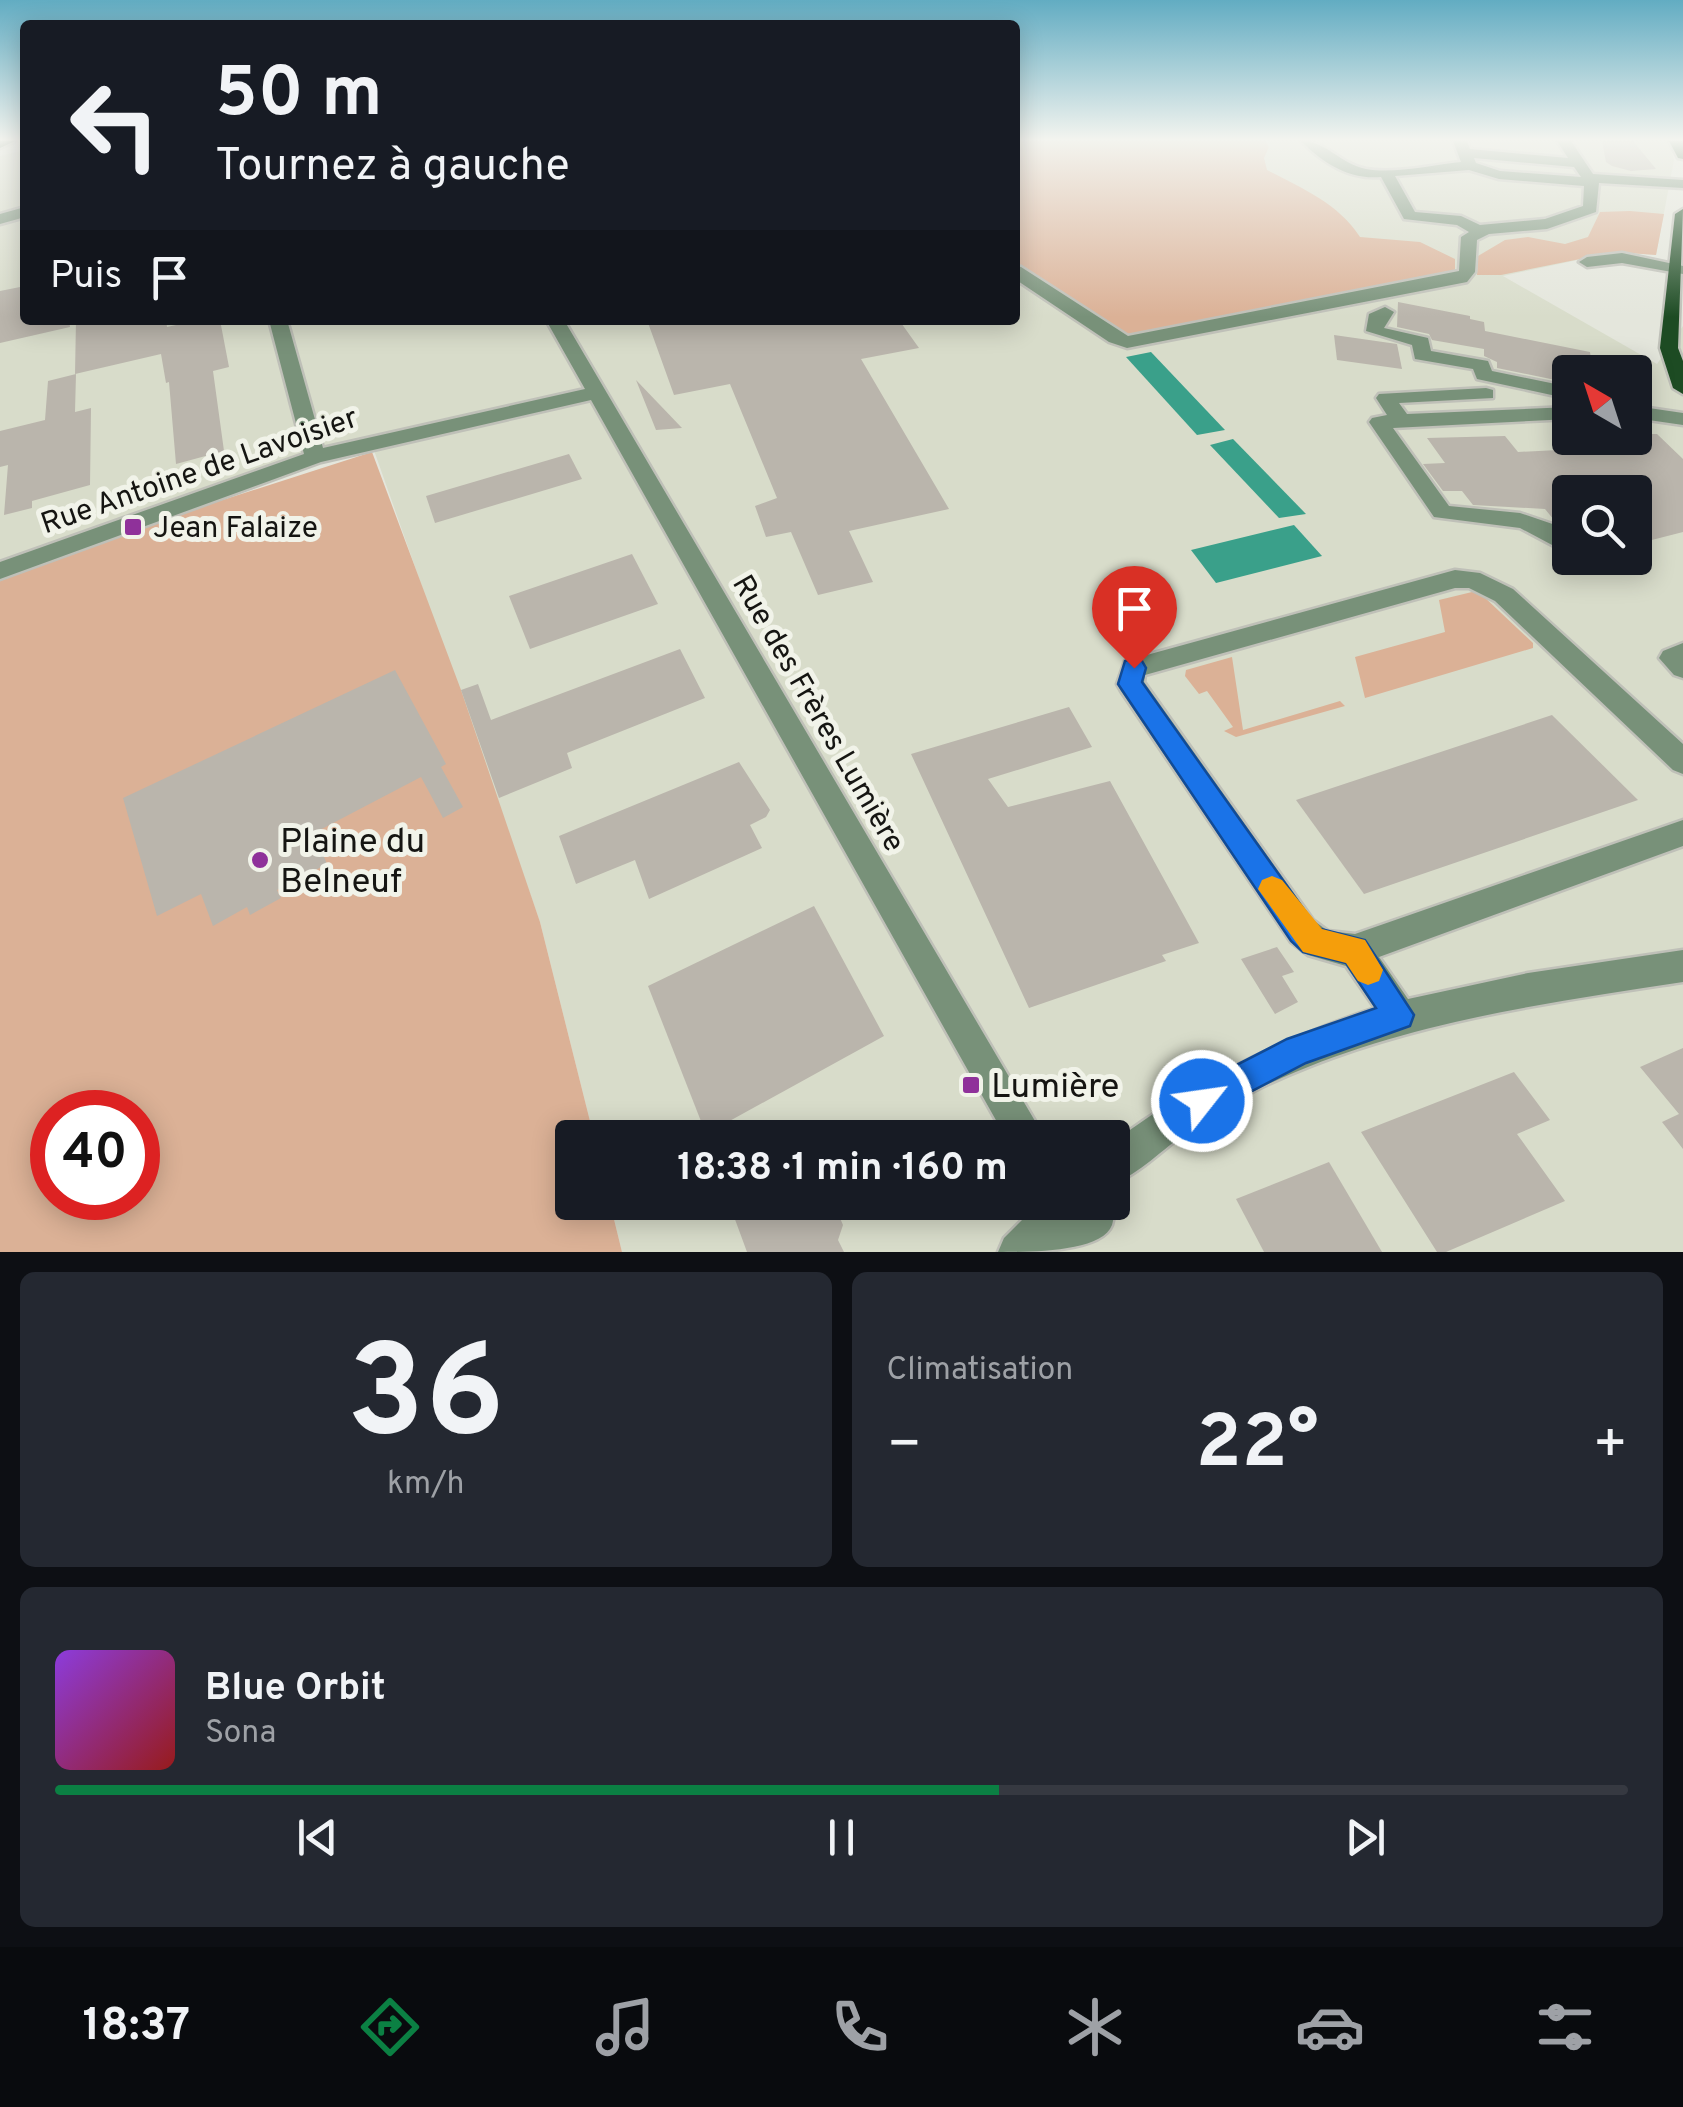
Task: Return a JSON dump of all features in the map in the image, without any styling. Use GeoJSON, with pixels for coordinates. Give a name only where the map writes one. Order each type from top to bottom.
{"type":"FeatureCollection","features":[{"type":"Feature","properties":{"kind":"main road"},"geometry":{"type":"LineString","coordinates":[[1683,214],[1669,348],[1683,388]]}},
{"type":"Feature","properties":{"kind":"street"},"geometry":{"type":"LineString","coordinates":[[1400,199],[1409,216],[1461,221],[1479,230],[1513,229],[1581,215],[1591,209],[1593,199]]}},
{"type":"Feature","properties":{"kind":"street"},"geometry":{"type":"LineString","coordinates":[[1020,275],[1127,342],[1461,278],[1467,272],[1470,236],[1482,233],[1479,230]]}},
{"type":"Feature","properties":{"kind":"street"},"geometry":{"type":"LineString","coordinates":[[1587,262],[1622,258],[1680,268]]}},
{"type":"Feature","properties":{"kind":"street"},"geometry":{"type":"LineString","coordinates":[[1385,312],[1383,320],[1375,318],[1375,331],[1421,342],[1422,355],[1482,366],[1484,375],[1552,389]]}},
{"type":"Feature","properties":{"kind":"street"},"geometry":{"type":"LineString","coordinates":[[279,325],[315,457]]}},
{"type":"Feature","properties":{"kind":"street","name":"Rue des Frères Lumière"},"geometry":{"type":"LineString","coordinates":[[558,325],[1017,1120]]}},
{"type":"Feature","properties":{"kind":"street","name":"Rue Antoine de Lavoisier"},"geometry":{"type":"LineString","coordinates":[[0,571],[315,457],[595,393]]}},
{"type":"Feature","properties":{"kind":"street"},"geometry":{"type":"LineString","coordinates":[[1401,421],[1386,398],[1486,394]]}},
{"type":"Feature","properties":{"kind":"street"},"geometry":{"type":"LineString","coordinates":[[1552,414],[1379,422],[1442,512],[1475,518],[1522,519],[1541,523],[1552,532]]}},
{"type":"Feature","properties":{"kind":"street"},"geometry":{"type":"LineString","coordinates":[[1652,414],[1683,419]]}},
{"type":"Feature","properties":{"kind":"street"},"geometry":{"type":"LineString","coordinates":[[1683,762],[1504,595],[1472,579],[1456,579],[1134,668],[1130,684],[1313,942],[1354,950],[1683,833]]}},
{"type":"Feature","properties":{"kind":"street"},"geometry":{"type":"LineString","coordinates":[[1683,653],[1672,658],[1683,668]]}},
{"type":"Feature","properties":{"kind":"street"},"geometry":{"type":"LineString","coordinates":[[1354,950],[1399,1015]]}},
{"type":"Feature","properties":{"kind":"street"},"geometry":{"type":"LineString","coordinates":[[1130,1151],[1227,1085],[1298,1050],[1399,1015],[1510,992],[1683,966]]}},
{"type":"Feature","properties":{"kind":"street"},"geometry":{"type":"LineString","coordinates":[[1018,1252],[1060,1229],[1092,1228],[1094,1220]]}},
{"type":"Feature","properties":{"kind":"shaded area"},"geometry":{"type":"Polygon","coordinates":[[[0,199],[20,199],[20,325],[1020,325],[1020,199],[1667,199],[1656,255],[1615,252],[1503,276],[1641,355],[1552,355],[1552,455],[1652,455],[1652,361],[1657,364],[1683,326],[1683,1252],[622,1252],[614,1220],[1130,1220],[1130,1120],[590,1120],[540,922],[370,439],[299,454],[0,565],[0,199]]]}},
{"type":"Feature","properties":{"kind":"shaded area"},"geometry":{"type":"Polygon","coordinates":[[[1020,199],[1321,199],[1341,214],[1360,237],[1420,242],[1455,259],[1455,274],[1134,335],[1113,331],[1020,269],[1020,199]]]}},
{"type":"Feature","properties":{"kind":"shaded area"},"geometry":{"type":"Polygon","coordinates":[[[1600,212],[1664,214],[1656,255],[1615,252],[1501,275],[1477,275],[1478,256],[1505,240],[1528,237],[1565,244],[1588,237],[1600,212]]]}},
{"type":"Feature","properties":{"kind":"shaded area"},"geometry":{"type":"Polygon","coordinates":[[[1151,352],[1225,430],[1197,435],[1126,357],[1151,352]]]}},
{"type":"Feature","properties":{"kind":"shaded area"},"geometry":{"type":"Polygon","coordinates":[[[1233,439],[1306,514],[1279,518],[1210,445],[1233,439]]]}},
{"type":"Feature","properties":{"kind":"shaded area","name":"Plaine du Belneuf"},"geometry":{"type":"Polygon","coordinates":[[[372,452],[461,690],[540,922],[590,1120],[555,1120],[555,1220],[614,1220],[622,1252],[0,1252],[0,581],[154,522],[372,452]]]}},
{"type":"Feature","properties":{"kind":"shaded area"},"geometry":{"type":"Polygon","coordinates":[[[1294,525],[1322,556],[1216,583],[1191,550],[1294,525]]]}},
{"type":"Feature","properties":{"kind":"shaded area"},"geometry":{"type":"Polygon","coordinates":[[[1472,592],[1481,594],[1533,643],[1533,648],[1365,698],[1355,657],[1445,632],[1439,600],[1472,592]]]}},
{"type":"Feature","properties":{"kind":"shaded area"},"geometry":{"type":"Polygon","coordinates":[[[1232,657],[1243,730],[1340,701],[1345,706],[1236,737],[1224,731],[1233,727],[1207,691],[1199,694],[1185,676],[1186,670],[1232,657]]]}},
{"type":"Feature","properties":{"kind":"building"},"geometry":{"type":"Polygon","coordinates":[[[20,287],[20,325],[70,327],[0,343],[0,291],[20,287]]]}},
{"type":"Feature","properties":{"kind":"building"},"geometry":{"type":"Polygon","coordinates":[[[1398,302],[1470,316],[1484,322],[1485,331],[1590,355],[1552,355],[1552,379],[1497,368],[1497,362],[1484,356],[1484,349],[1432,340],[1429,334],[1397,327],[1398,302]]]}},
{"type":"Feature","properties":{"kind":"building"},"geometry":{"type":"Polygon","coordinates":[[[76,325],[221,325],[229,367],[213,371],[224,451],[176,464],[169,382],[166,383],[161,354],[75,374],[76,325]]]}},
{"type":"Feature","properties":{"kind":"building"},"geometry":{"type":"Polygon","coordinates":[[[649,325],[903,325],[919,348],[861,359],[949,509],[849,531],[873,582],[818,595],[791,532],[766,537],[755,506],[777,498],[730,384],[674,395],[649,325]]]}},
{"type":"Feature","properties":{"kind":"building"},"geometry":{"type":"Polygon","coordinates":[[[1334,335],[1397,344],[1402,369],[1337,360],[1334,335]]]}},
{"type":"Feature","properties":{"kind":"building"},"geometry":{"type":"Polygon","coordinates":[[[76,374],[75,412],[91,408],[90,485],[32,501],[32,508],[4,515],[8,465],[0,467],[0,431],[45,420],[48,381],[76,374]]]}},
{"type":"Feature","properties":{"kind":"building"},"geometry":{"type":"Polygon","coordinates":[[[636,380],[682,428],[656,430],[636,380]]]}},
{"type":"Feature","properties":{"kind":"building"},"geometry":{"type":"Polygon","coordinates":[[[1652,434],[1657,434],[1683,459],[1683,532],[1652,540],[1652,475],[1552,475],[1552,518],[1545,509],[1473,505],[1462,491],[1443,491],[1423,464],[1445,463],[1427,438],[1505,436],[1518,452],[1652,455],[1652,434]]]}},
{"type":"Feature","properties":{"kind":"building"},"geometry":{"type":"Polygon","coordinates":[[[569,454],[582,479],[435,523],[426,496],[569,454]]]}},
{"type":"Feature","properties":{"kind":"building"},"geometry":{"type":"Polygon","coordinates":[[[632,554],[658,604],[530,649],[509,596],[632,554]]]}},
{"type":"Feature","properties":{"kind":"building"},"geometry":{"type":"Polygon","coordinates":[[[680,649],[705,698],[567,753],[572,768],[499,798],[461,690],[478,684],[491,720],[680,649]]]}},
{"type":"Feature","properties":{"kind":"building"},"geometry":{"type":"Polygon","coordinates":[[[395,670],[446,764],[441,767],[463,807],[443,818],[421,777],[314,833],[327,864],[277,890],[281,898],[250,915],[247,907],[213,926],[201,894],[157,916],[123,798],[395,670]]]}},
{"type":"Feature","properties":{"kind":"building"},"geometry":{"type":"Polygon","coordinates":[[[1069,707],[1092,747],[988,779],[1008,807],[1110,781],[1199,943],[1162,955],[1166,961],[1029,1008],[911,754],[1069,707]]]}},
{"type":"Feature","properties":{"kind":"building"},"geometry":{"type":"Polygon","coordinates":[[[1552,715],[1638,800],[1364,894],[1296,800],[1552,715]]]}},
{"type":"Feature","properties":{"kind":"building"},"geometry":{"type":"Polygon","coordinates":[[[739,762],[770,810],[766,817],[750,825],[762,848],[649,899],[635,860],[576,884],[559,836],[739,762]]]}},
{"type":"Feature","properties":{"kind":"building"},"geometry":{"type":"Polygon","coordinates":[[[814,906],[884,1036],[731,1120],[701,1120],[648,986],[814,906]]]}},
{"type":"Feature","properties":{"kind":"building"},"geometry":{"type":"Polygon","coordinates":[[[1277,947],[1294,972],[1282,976],[1298,1002],[1275,1014],[1241,959],[1277,947]]]}},
{"type":"Feature","properties":{"kind":"building"},"geometry":{"type":"Polygon","coordinates":[[[1683,1048],[1683,1149],[1662,1122],[1679,1114],[1640,1067],[1683,1048]]]}},
{"type":"Feature","properties":{"kind":"building"},"geometry":{"type":"Polygon","coordinates":[[[1514,1072],[1550,1120],[1517,1134],[1565,1201],[1446,1252],[1437,1252],[1361,1132],[1514,1072]]]}},
{"type":"Feature","properties":{"kind":"building"},"geometry":{"type":"Polygon","coordinates":[[[1329,1162],[1382,1252],[1264,1252],[1236,1199],[1329,1162]]]}},
{"type":"Feature","properties":{"kind":"building"},"geometry":{"type":"Polygon","coordinates":[[[735,1220],[841,1220],[843,1225],[838,1240],[844,1252],[747,1252],[735,1220]]]}},
{"type":"Feature","properties":{"kind":"slow traffic"},"geometry":{"type":"LineString","coordinates":[[1272,889],[1313,942],[1338,950],[1354,950],[1368,970]]}},
{"type":"Feature","properties":{"kind":"place","name":"Jean Falaize"},"geometry":{"type":"Point","coordinates":[133,527]}},
{"type":"Feature","properties":{"kind":"place","name":"Plaine du Belneuf"},"geometry":{"type":"Point","coordinates":[260,860]}},
{"type":"Feature","properties":{"kind":"place","name":"Lumière"},"geometry":{"type":"Point","coordinates":[971,1085]}},
{"type":"Feature","properties":{"kind":"route"},"geometry":{"type":"LineString","coordinates":[[1134,668],[1130,684],[1302,931],[1313,942],[1338,950],[1354,950],[1399,1015],[1298,1050],[1202,1101]]}}]}
